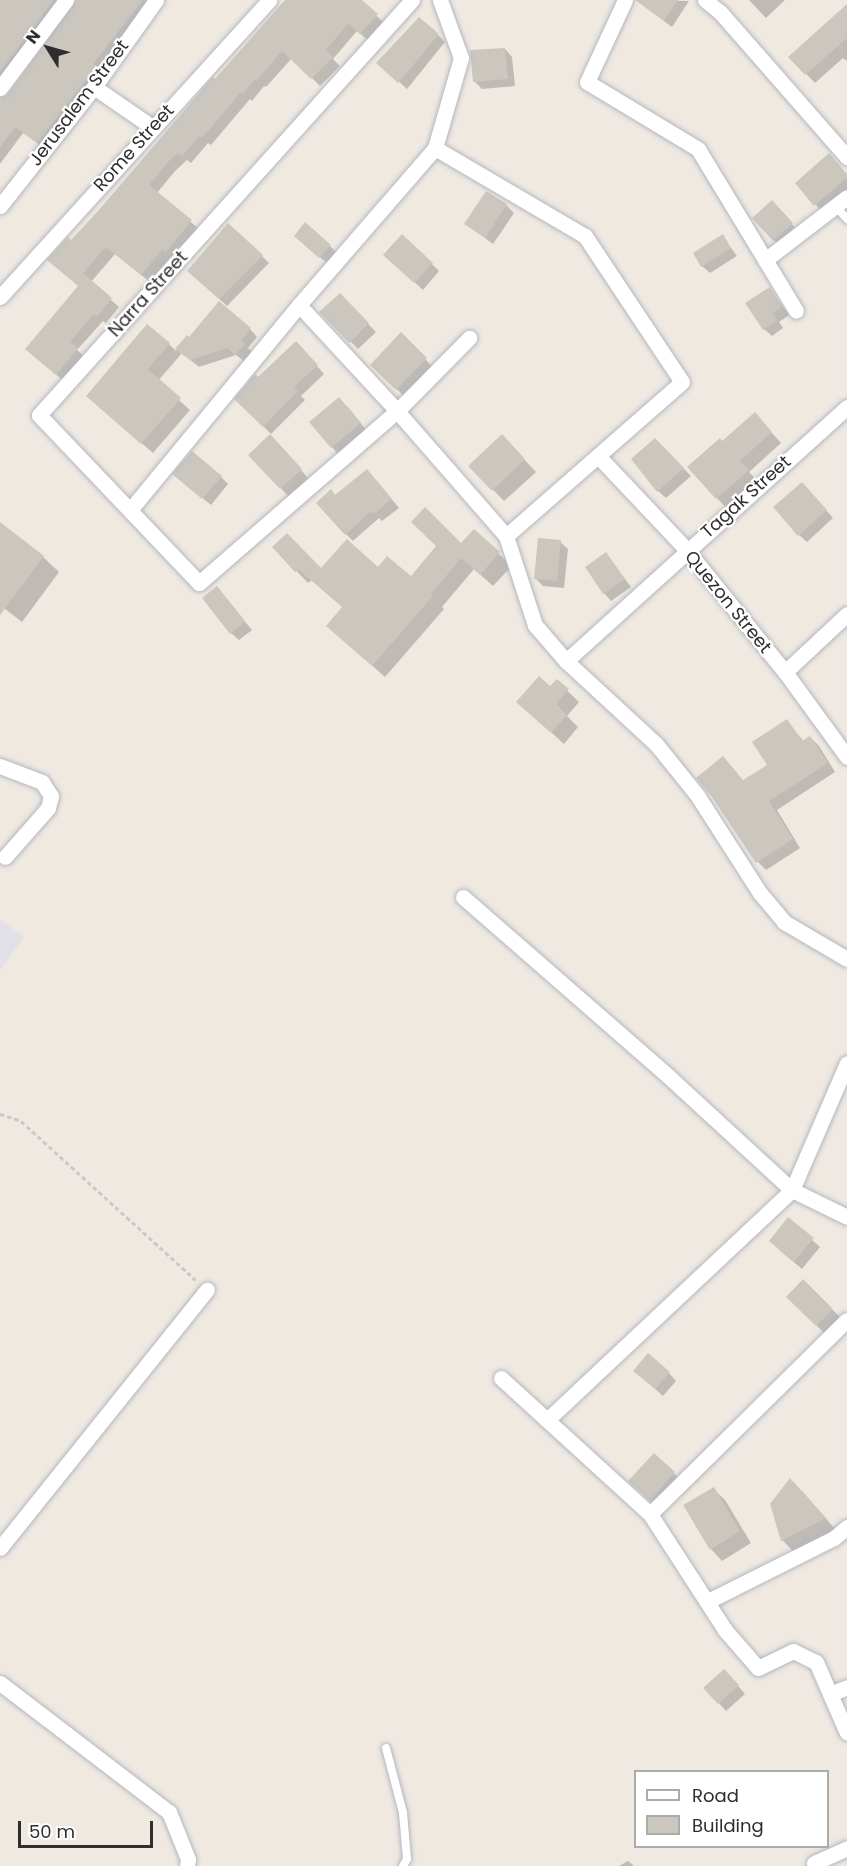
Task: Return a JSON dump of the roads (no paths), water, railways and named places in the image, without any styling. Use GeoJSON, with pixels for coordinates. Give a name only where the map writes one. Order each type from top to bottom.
{"type":"FeatureCollection","features":[{"type":"Feature","properties":{"kind":"street"},"geometry":{"type":"LineString","coordinates":[[0,88],[66,0]]}},
{"type":"Feature","properties":{"kind":"street","name":"Jerusalem Street"},"geometry":{"type":"LineString","coordinates":[[0,206],[94,87],[156,0]]}},
{"type":"Feature","properties":{"kind":"street","name":"Rome Street"},"geometry":{"type":"LineString","coordinates":[[0,297],[269,0]]}},
{"type":"Feature","properties":{"kind":"street","name":"Narra Street"},"geometry":{"type":"LineString","coordinates":[[397,411],[199,584],[39,415],[412,0]]}},
{"type":"Feature","properties":{"kind":"street"},"geometry":{"type":"LineString","coordinates":[[130,510],[299,306],[435,148],[461,58],[440,0]]}},
{"type":"Feature","properties":{"kind":"street"},"geometry":{"type":"LineString","coordinates":[[625,0],[587,82],[698,149],[796,311]]}},
{"type":"Feature","properties":{"kind":"street"},"geometry":{"type":"LineString","coordinates":[[705,0],[720,12],[847,157]]}},
{"type":"Feature","properties":{"kind":"street"},"geometry":{"type":"LineString","coordinates":[[94,87],[152,127]]}},
{"type":"Feature","properties":{"kind":"street"},"geometry":{"type":"LineString","coordinates":[[435,148],[585,236],[682,382],[506,536]]}},
{"type":"Feature","properties":{"kind":"street"},"geometry":{"type":"LineString","coordinates":[[0,181],[12,192]]}},
{"type":"Feature","properties":{"kind":"street"},"geometry":{"type":"LineString","coordinates":[[765,260],[841,202]]}},
{"type":"Feature","properties":{"kind":"street"},"geometry":{"type":"LineString","coordinates":[[299,306],[397,411],[506,536],[535,625],[566,661],[656,744],[697,795],[760,893],[784,922],[847,959]]}},
{"type":"Feature","properties":{"kind":"street"},"geometry":{"type":"LineString","coordinates":[[397,411],[470,338]]}},
{"type":"Feature","properties":{"kind":"street","name":"Tagak Street"},"geometry":{"type":"LineString","coordinates":[[566,661],[686,549],[847,406]]}},
{"type":"Feature","properties":{"kind":"street","name":"Quezon Street"},"geometry":{"type":"LineString","coordinates":[[598,456],[686,549],[784,672],[847,757]]}},
{"type":"Feature","properties":{"kind":"street"},"geometry":{"type":"LineString","coordinates":[[784,672],[847,614]]}},
{"type":"Feature","properties":{"kind":"street"},"geometry":{"type":"LineString","coordinates":[[0,766],[42,782],[51,796],[48,808],[5,857]]}},
{"type":"Feature","properties":{"kind":"street"},"geometry":{"type":"LineString","coordinates":[[463,897],[668,1076],[792,1190],[847,1217]]}},
{"type":"Feature","properties":{"kind":"street"},"geometry":{"type":"LineString","coordinates":[[547,1420],[792,1190],[847,1063]]}},
{"type":"Feature","properties":{"kind":"street"},"geometry":{"type":"LineString","coordinates":[[0,1548],[207,1290]]}},
{"type":"Feature","properties":{"kind":"street"},"geometry":{"type":"LineString","coordinates":[[650,1514],[847,1320]]}},
{"type":"Feature","properties":{"kind":"street"},"geometry":{"type":"LineString","coordinates":[[501,1378],[650,1514],[725,1630],[758,1668],[793,1651],[816,1662],[847,1733]]}},
{"type":"Feature","properties":{"kind":"street"},"geometry":{"type":"LineString","coordinates":[[708,1601],[834,1538],[847,1527]]}},
{"type":"Feature","properties":{"kind":"street"},"geometry":{"type":"LineString","coordinates":[[0,1683],[169,1812],[188,1859],[187,1866]]}},
{"type":"Feature","properties":{"kind":"street"},"geometry":{"type":"LineString","coordinates":[[830,1694],[847,1687]]}},
{"type":"Feature","properties":{"kind":"street"},"geometry":{"type":"LineString","coordinates":[[814,1863],[847,1848]]}},
{"type":"Feature","properties":{"kind":"lane"},"geometry":{"type":"LineString","coordinates":[[841,202],[847,219]]}},
{"type":"Feature","properties":{"kind":"lane"},"geometry":{"type":"LineString","coordinates":[[386,1748],[403,1813],[407,1859],[403,1866]]}}]}
